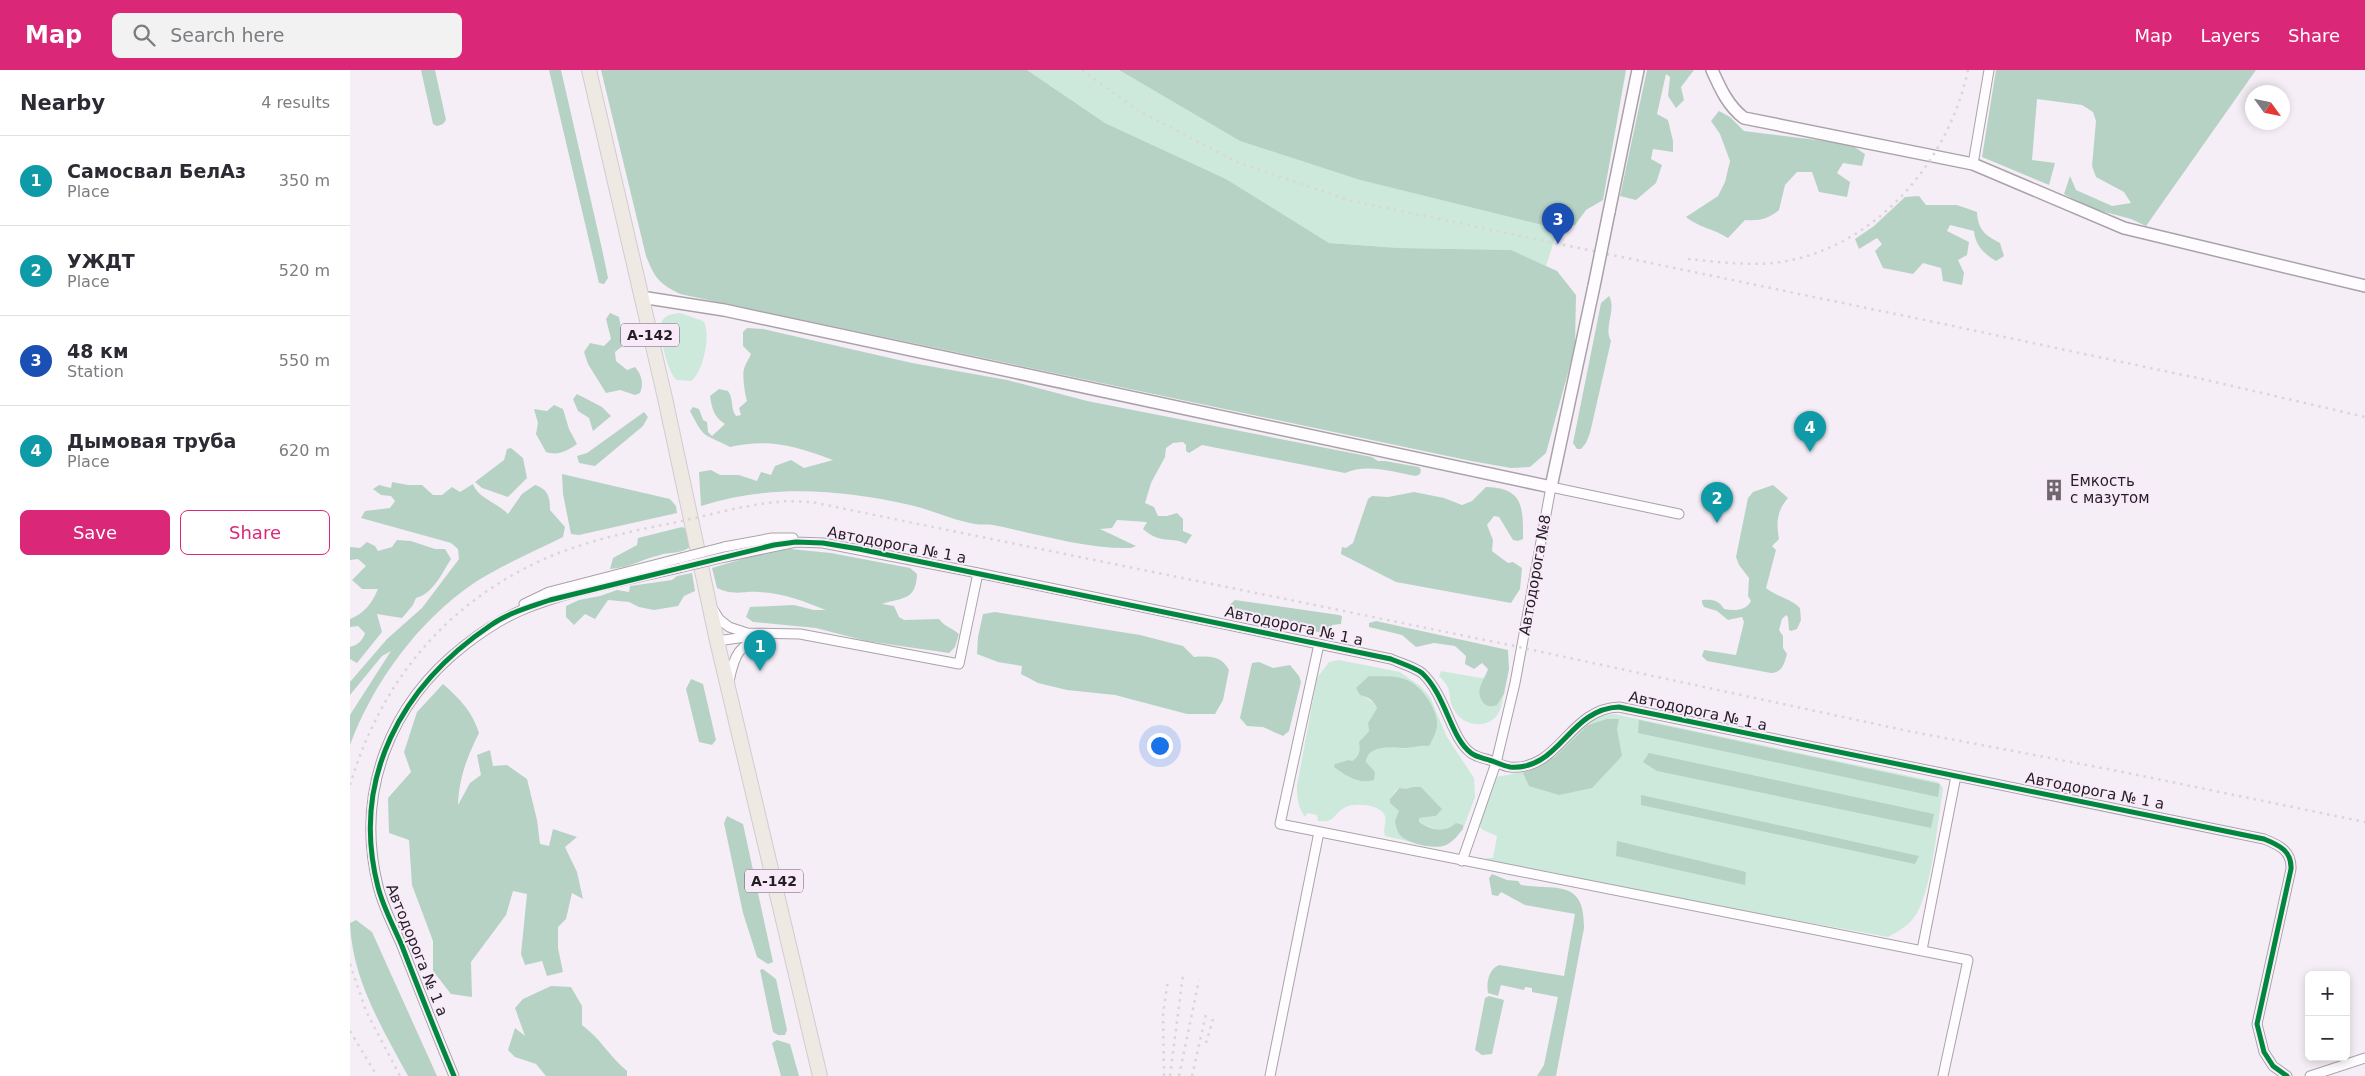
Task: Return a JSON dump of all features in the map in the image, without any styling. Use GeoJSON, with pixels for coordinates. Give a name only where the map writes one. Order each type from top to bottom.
{"type":"FeatureCollection","features":[{"type":"Feature","properties":{"kind":"highway","name":"А-142"},"geometry":{"type":"LineString","coordinates":[[589,70],[709,600],[716,641],[820,1076]]}},
{"type":"Feature","properties":{"kind":"street","name":"Автодорога №8"},"geometry":{"type":"LineString","coordinates":[[1462,861],[1496,762],[1515,684],[1551,487],[1638,70]]}},
{"type":"Feature","properties":{"kind":"street"},"geometry":{"type":"LineString","coordinates":[[1712,70],[1727,100],[1735,111],[1744,118],[1973,164],[2124,228],[2365,286]]}},
{"type":"Feature","properties":{"kind":"street"},"geometry":{"type":"LineString","coordinates":[[1973,164],[1989,70]]}},
{"type":"Feature","properties":{"kind":"street"},"geometry":{"type":"LineString","coordinates":[[641,297],[724,310],[1679,514]]}},
{"type":"Feature","properties":{"kind":"street"},"geometry":{"type":"LineString","coordinates":[[492,624],[521,605],[549,592],[724,547],[772,538],[796,538],[824,543]]}},
{"type":"Feature","properties":{"kind":"street","name":"Автодорога № 1 а"},"geometry":{"type":"LineString","coordinates":[[454,1076],[378,888],[371,850],[371,814],[378,767],[406,708],[435,670],[492,624],[522,610],[550,600],[725,557],[796,542],[824,543],[978,573],[1391,659],[1421,672],[1438,692],[1462,745],[1472,754],[1508,767],[1521,767],[1537,763],[1553,752],[1584,720],[1596,711],[1619,707],[2264,839],[2278,844],[2288,853],[2292,861],[2292,869],[2257,1024],[2264,1052],[2273,1066],[2287,1076]]}},
{"type":"Feature","properties":{"kind":"street"},"geometry":{"type":"LineString","coordinates":[[709,600],[719,619],[729,627],[748,633],[800,634],[959,664],[978,573]]}},
{"type":"Feature","properties":{"kind":"street"},"geometry":{"type":"LineString","coordinates":[[716,641],[771,633]]}},
{"type":"Feature","properties":{"kind":"street"},"geometry":{"type":"LineString","coordinates":[[727,687],[735,656],[748,642],[771,633]]}},
{"type":"Feature","properties":{"kind":"street"},"geometry":{"type":"LineString","coordinates":[[1319,644],[1280,824],[1968,960],[1943,1076]]}},
{"type":"Feature","properties":{"kind":"street"},"geometry":{"type":"LineString","coordinates":[[1922,950],[1956,776]]}},
{"type":"Feature","properties":{"kind":"street"},"geometry":{"type":"LineString","coordinates":[[1270,1076],[1319,832]]}},
{"type":"Feature","properties":{"kind":"street"},"geometry":{"type":"LineString","coordinates":[[2310,1076],[2365,1058]]}},
{"type":"Feature","properties":{"kind":"green space"},"geometry":{"type":"Polygon","coordinates":[[[421,70],[435,70],[446,120],[443,124],[437,126],[433,124],[421,70]]]}},
{"type":"Feature","properties":{"kind":"green space"},"geometry":{"type":"Polygon","coordinates":[[[549,70],[561,70],[608,278],[604,284],[599,283],[549,70]]]}},
{"type":"Feature","properties":{"kind":"green space"},"geometry":{"type":"Polygon","coordinates":[[[601,70],[1027,70],[1105,123],[1226,179],[1329,243],[1399,248],[1511,250],[1557,271],[1576,295],[1575,347],[1546,453],[1530,467],[1511,468],[1471,461],[680,294],[658,280],[646,256],[601,70]]]}},
{"type":"Feature","properties":{"kind":"green space"},"geometry":{"type":"Polygon","coordinates":[[[1027,70],[1119,70],[1240,141],[1360,180],[1558,229],[1546,266],[1510,250],[1399,248],[1329,243],[1226,179],[1105,123],[1027,70]]]}},
{"type":"Feature","properties":{"kind":"green space"},"geometry":{"type":"Polygon","coordinates":[[[1119,70],[1626,70],[1603,200],[1586,210],[1575,225],[1558,229],[1360,180],[1240,141],[1119,70]]]}},
{"type":"Feature","properties":{"kind":"green space"},"geometry":{"type":"Polygon","coordinates":[[[1647,70],[1694,70],[1681,87],[1684,100],[1676,108],[1668,96],[1670,77],[1666,74],[1657,114],[1668,120],[1673,141],[1673,152],[1653,149],[1651,159],[1662,165],[1656,183],[1636,200],[1620,196],[1647,70]]]}},
{"type":"Feature","properties":{"kind":"green space"},"geometry":{"type":"Polygon","coordinates":[[[1996,70],[2256,70],[2146,226],[2131,219],[2090,208],[2064,194],[2070,176],[2076,190],[2112,206],[2131,203],[2124,192],[2096,177],[2092,166],[2096,121],[2093,112],[2082,105],[2037,99],[2032,160],[2055,163],[2049,185],[1982,157],[1996,70]]]}},
{"type":"Feature","properties":{"kind":"green space"},"geometry":{"type":"Polygon","coordinates":[[[1719,111],[1730,117],[1744,131],[1850,144],[1865,154],[1862,166],[1843,163],[1837,173],[1850,182],[1847,197],[1819,192],[1812,172],[1797,172],[1785,185],[1779,210],[1764,219],[1745,220],[1728,238],[1686,217],[1718,196],[1725,182],[1730,161],[1720,134],[1711,121],[1719,111]]]}},
{"type":"Feature","properties":{"kind":"green space"},"geometry":{"type":"Polygon","coordinates":[[[1919,196],[1926,205],[1957,205],[1977,212],[1981,228],[1986,234],[2000,243],[2004,256],[1996,261],[1981,249],[1976,241],[1974,231],[1950,225],[1947,231],[1969,242],[1967,255],[1958,260],[1964,273],[1962,285],[1943,281],[1941,268],[1923,263],[1913,274],[1883,268],[1875,251],[1882,244],[1877,238],[1859,249],[1855,239],[1874,226],[1905,197],[1919,196]]]}},
{"type":"Feature","properties":{"kind":"green space"},"geometry":{"type":"Polygon","coordinates":[[[1609,296],[1612,307],[1608,330],[1611,341],[1590,433],[1586,443],[1581,449],[1577,449],[1573,443],[1601,303],[1609,296]]]}},
{"type":"Feature","properties":{"kind":"green space"},"geometry":{"type":"Polygon","coordinates":[[[610,313],[619,317],[624,345],[615,352],[616,361],[627,370],[635,367],[641,376],[641,390],[640,393],[635,395],[620,390],[606,393],[588,364],[584,352],[590,343],[604,346],[611,339],[606,319],[610,313]]]}},
{"type":"Feature","properties":{"kind":"green space"},"geometry":{"type":"Polygon","coordinates":[[[680,313],[703,321],[706,326],[705,352],[699,370],[691,381],[677,380],[674,376],[667,362],[662,342],[662,321],[672,314],[680,313]]]}},
{"type":"Feature","properties":{"kind":"green space"},"geometry":{"type":"Polygon","coordinates":[[[747,328],[763,329],[912,363],[1007,380],[1087,401],[1372,457],[1378,461],[1419,467],[1421,470],[1420,474],[1416,476],[1371,468],[1345,473],[1202,445],[1189,453],[1186,451],[1186,445],[1183,442],[1173,443],[1166,448],[1165,457],[1151,483],[1145,503],[1154,507],[1158,516],[1177,513],[1183,519],[1183,531],[1192,535],[1186,544],[1161,539],[1143,529],[1147,522],[1117,520],[1112,528],[1100,529],[1136,546],[1131,548],[1079,544],[993,525],[967,522],[918,507],[831,492],[805,491],[752,494],[701,506],[699,472],[711,470],[720,475],[739,475],[757,481],[761,472],[771,475],[775,466],[791,460],[804,468],[833,460],[794,447],[770,443],[744,444],[730,447],[709,437],[699,427],[690,411],[693,407],[699,409],[703,420],[707,422],[708,432],[712,436],[725,424],[716,415],[710,396],[719,389],[728,391],[734,413],[736,416],[741,415],[739,408],[747,401],[743,372],[751,354],[743,346],[743,332],[747,328]]]}},
{"type":"Feature","properties":{"kind":"green space"},"geometry":{"type":"Polygon","coordinates":[[[577,394],[602,407],[611,416],[593,431],[589,418],[578,411],[573,399],[577,394]]]}},
{"type":"Feature","properties":{"kind":"green space"},"geometry":{"type":"Polygon","coordinates":[[[554,405],[563,409],[569,429],[577,444],[566,451],[558,453],[546,452],[536,434],[538,423],[534,409],[547,411],[554,405]]]}},
{"type":"Feature","properties":{"kind":"green space"},"geometry":{"type":"Polygon","coordinates":[[[644,412],[648,417],[643,426],[595,466],[579,463],[577,456],[587,453],[644,412]]]}},
{"type":"Feature","properties":{"kind":"green space"},"geometry":{"type":"Polygon","coordinates":[[[511,448],[523,458],[527,478],[508,497],[482,488],[475,482],[504,460],[507,449],[511,448]]]}},
{"type":"Feature","properties":{"kind":"green space"},"geometry":{"type":"Polygon","coordinates":[[[562,474],[670,499],[676,506],[677,513],[579,535],[571,534],[563,494],[562,474]]]}},
{"type":"Feature","properties":{"kind":"green space"},"geometry":{"type":"Polygon","coordinates":[[[392,482],[422,485],[433,495],[442,495],[452,487],[460,492],[473,484],[479,493],[508,514],[522,494],[535,485],[545,491],[549,497],[550,510],[565,527],[563,537],[485,576],[454,598],[434,616],[416,635],[385,677],[371,699],[350,745],[350,715],[391,651],[382,656],[350,695],[350,682],[387,639],[422,608],[459,559],[458,549],[451,543],[361,518],[365,511],[390,508],[395,501],[391,496],[381,495],[373,489],[379,485],[391,488],[392,482]]]}},
{"type":"Feature","properties":{"kind":"green space"},"geometry":{"type":"Polygon","coordinates":[[[1773,485],[1788,498],[1778,517],[1779,539],[1772,546],[1776,550],[1766,588],[1800,608],[1801,620],[1797,629],[1791,631],[1789,630],[1788,617],[1786,615],[1782,619],[1779,630],[1783,636],[1783,648],[1787,654],[1781,669],[1771,673],[1707,661],[1702,656],[1704,650],[1736,655],[1744,622],[1742,617],[1728,620],[1717,611],[1704,607],[1702,600],[1715,601],[1724,609],[1732,610],[1746,607],[1751,601],[1748,596],[1749,578],[1739,565],[1736,557],[1748,498],[1753,492],[1773,485]]]}},
{"type":"Feature","properties":{"kind":"green space"},"geometry":{"type":"Polygon","coordinates":[[[1486,487],[1498,488],[1514,495],[1519,501],[1523,518],[1523,539],[1518,541],[1513,540],[1499,517],[1494,516],[1487,525],[1493,540],[1492,551],[1508,563],[1513,562],[1522,568],[1520,589],[1511,603],[1396,582],[1341,554],[1342,547],[1346,548],[1353,543],[1368,499],[1372,496],[1388,497],[1414,492],[1444,498],[1462,505],[1472,501],[1486,487]]]}},
{"type":"Feature","properties":{"kind":"green space"},"geometry":{"type":"Polygon","coordinates":[[[682,527],[690,531],[693,544],[685,550],[610,569],[613,558],[637,545],[638,538],[682,527]]]}},
{"type":"Feature","properties":{"kind":"green space"},"geometry":{"type":"Polygon","coordinates":[[[397,540],[411,541],[435,549],[445,549],[451,559],[432,588],[416,598],[413,605],[402,618],[377,614],[382,632],[357,663],[350,659],[350,647],[360,642],[365,633],[358,626],[350,627],[350,619],[360,614],[367,607],[378,589],[362,589],[352,580],[366,566],[358,559],[350,560],[350,547],[360,548],[367,542],[375,546],[378,551],[392,547],[397,540]]]}},
{"type":"Feature","properties":{"kind":"green space"},"geometry":{"type":"Polygon","coordinates":[[[790,549],[831,553],[910,568],[917,574],[916,583],[911,594],[902,599],[882,604],[894,606],[899,617],[904,620],[939,619],[959,634],[955,647],[949,653],[866,641],[816,628],[753,622],[746,617],[750,607],[794,605],[814,610],[826,610],[776,594],[759,592],[733,593],[717,588],[712,568],[766,552],[790,549]]]}},
{"type":"Feature","properties":{"kind":"green space"},"geometry":{"type":"Polygon","coordinates":[[[692,573],[695,591],[684,596],[678,606],[654,610],[639,607],[629,602],[608,600],[595,619],[585,614],[574,625],[566,617],[566,606],[579,600],[617,590],[629,592],[630,586],[672,580],[677,576],[692,573]]]}},
{"type":"Feature","properties":{"kind":"green space"},"geometry":{"type":"Polygon","coordinates":[[[1235,600],[1339,615],[1342,616],[1341,624],[1332,625],[1330,632],[1323,633],[1229,613],[1228,606],[1235,600]]]}},
{"type":"Feature","properties":{"kind":"green space"},"geometry":{"type":"Polygon","coordinates":[[[995,612],[1140,635],[1183,646],[1194,657],[1219,659],[1229,670],[1223,700],[1215,714],[1187,714],[1115,695],[1067,690],[1038,683],[1021,674],[1022,666],[998,662],[977,654],[978,637],[983,614],[995,612]]]}},
{"type":"Feature","properties":{"kind":"green space"},"geometry":{"type":"Polygon","coordinates":[[[1376,621],[1508,650],[1509,669],[1504,694],[1497,705],[1487,705],[1482,701],[1479,693],[1488,669],[1482,663],[1474,669],[1465,664],[1466,656],[1455,646],[1434,643],[1416,647],[1402,635],[1369,627],[1369,623],[1376,621]]]}},
{"type":"Feature","properties":{"kind":"green space"},"geometry":{"type":"Polygon","coordinates":[[[1339,660],[1400,672],[1420,686],[1430,697],[1447,737],[1474,778],[1475,797],[1463,829],[1463,825],[1440,831],[1418,822],[1419,818],[1436,816],[1439,806],[1421,787],[1413,787],[1406,790],[1399,788],[1390,799],[1390,803],[1399,811],[1405,839],[1429,846],[1385,836],[1384,814],[1371,806],[1348,806],[1328,821],[1318,821],[1317,815],[1307,813],[1305,817],[1298,803],[1297,786],[1317,678],[1329,662],[1339,660]],[[1356,688],[1377,708],[1368,723],[1369,731],[1359,742],[1360,749],[1357,757],[1351,761],[1335,764],[1366,762],[1373,750],[1386,747],[1414,747],[1434,736],[1356,688]]]}},
{"type":"Feature","properties":{"kind":"green space"},"geometry":{"type":"Polygon","coordinates":[[[1259,662],[1273,668],[1290,665],[1299,676],[1301,682],[1289,731],[1283,736],[1263,727],[1247,726],[1240,718],[1252,663],[1259,662]]]}},
{"type":"Feature","properties":{"kind":"green space"},"geometry":{"type":"Polygon","coordinates":[[[1441,671],[1481,678],[1486,677],[1480,687],[1497,705],[1504,694],[1500,710],[1495,718],[1483,724],[1476,724],[1470,723],[1458,716],[1452,705],[1449,690],[1439,676],[1441,671]]]}},
{"type":"Feature","properties":{"kind":"green space"},"geometry":{"type":"Polygon","coordinates":[[[1369,676],[1400,678],[1410,681],[1421,690],[1430,702],[1436,715],[1437,724],[1435,734],[1429,746],[1388,747],[1371,752],[1366,762],[1375,772],[1374,780],[1363,781],[1348,776],[1334,767],[1335,764],[1349,760],[1352,761],[1357,757],[1359,742],[1369,731],[1368,723],[1377,708],[1370,699],[1360,695],[1356,688],[1369,676]]]}},
{"type":"Feature","properties":{"kind":"green space"},"geometry":{"type":"Polygon","coordinates":[[[691,679],[703,684],[716,740],[712,745],[699,742],[686,689],[691,679]]]}},
{"type":"Feature","properties":{"kind":"green space"},"geometry":{"type":"Polygon","coordinates":[[[443,684],[465,706],[473,718],[479,733],[464,768],[458,805],[470,783],[481,775],[477,755],[490,750],[493,766],[507,765],[527,779],[537,820],[540,844],[549,846],[553,829],[577,837],[565,847],[577,872],[583,899],[572,893],[566,919],[558,927],[558,948],[563,972],[547,976],[542,961],[525,965],[521,954],[527,894],[513,891],[506,915],[471,962],[472,997],[451,994],[433,971],[433,941],[412,885],[409,840],[389,833],[388,798],[411,772],[404,752],[417,712],[443,684]]]}},
{"type":"Feature","properties":{"kind":"green space"},"geometry":{"type":"Polygon","coordinates":[[[1614,714],[1938,782],[1943,788],[1934,854],[1924,898],[1916,914],[1906,926],[1888,937],[1564,878],[1490,861],[1486,858],[1493,858],[1497,836],[1480,827],[1490,785],[1496,777],[1522,772],[1540,765],[1591,718],[1614,714]]]}},
{"type":"Feature","properties":{"kind":"green space"},"geometry":{"type":"Polygon","coordinates":[[[1607,719],[1619,719],[1617,729],[1622,756],[1592,788],[1559,795],[1529,786],[1523,773],[1555,757],[1588,725],[1607,719]]]}},
{"type":"Feature","properties":{"kind":"green space"},"geometry":{"type":"Polygon","coordinates":[[[1639,720],[1940,784],[1938,797],[1638,733],[1639,720]]]}},
{"type":"Feature","properties":{"kind":"green space"},"geometry":{"type":"Polygon","coordinates":[[[1649,753],[1934,814],[1931,828],[1657,771],[1643,762],[1649,753]]]}},
{"type":"Feature","properties":{"kind":"green space"},"geometry":{"type":"Polygon","coordinates":[[[1421,787],[1442,809],[1436,816],[1419,818],[1419,822],[1438,830],[1447,829],[1456,823],[1463,825],[1463,829],[1449,844],[1435,847],[1422,845],[1405,839],[1399,833],[1395,821],[1399,811],[1390,803],[1390,799],[1399,788],[1421,787]]]}},
{"type":"Feature","properties":{"kind":"green space"},"geometry":{"type":"Polygon","coordinates":[[[1641,795],[1919,856],[1915,864],[1641,805],[1641,795]]]}},
{"type":"Feature","properties":{"kind":"green space"},"geometry":{"type":"Polygon","coordinates":[[[727,816],[743,824],[773,962],[768,964],[757,957],[743,913],[724,823],[727,816]]]}},
{"type":"Feature","properties":{"kind":"green space"},"geometry":{"type":"Polygon","coordinates":[[[1617,841],[1746,872],[1745,885],[1616,856],[1617,841]]]}},
{"type":"Feature","properties":{"kind":"green space"},"geometry":{"type":"Polygon","coordinates":[[[1492,874],[1507,880],[1518,881],[1521,885],[1566,890],[1574,894],[1580,901],[1584,928],[1556,1076],[1537,1076],[1544,1065],[1558,997],[1532,992],[1532,988],[1525,987],[1524,990],[1501,985],[1498,996],[1488,993],[1487,985],[1489,976],[1499,965],[1564,976],[1575,914],[1525,905],[1501,892],[1498,896],[1492,895],[1489,878],[1492,874]]]}},
{"type":"Feature","properties":{"kind":"green space"},"geometry":{"type":"Polygon","coordinates":[[[356,920],[372,932],[437,1076],[408,1076],[388,1040],[362,983],[356,964],[350,923],[356,920]]]}},
{"type":"Feature","properties":{"kind":"green space"},"geometry":{"type":"Polygon","coordinates":[[[763,969],[776,979],[787,1030],[785,1035],[778,1035],[773,1032],[760,970],[763,969]]]}},
{"type":"Feature","properties":{"kind":"green space"},"geometry":{"type":"Polygon","coordinates":[[[551,986],[571,987],[582,1006],[582,1025],[627,1071],[627,1076],[546,1076],[536,1064],[515,1057],[508,1050],[515,1028],[525,1036],[515,1008],[523,999],[551,986]]]}},
{"type":"Feature","properties":{"kind":"green space"},"geometry":{"type":"Polygon","coordinates":[[[1489,996],[1504,1000],[1492,1054],[1482,1055],[1475,1050],[1485,998],[1489,996]]]}},
{"type":"Feature","properties":{"kind":"green space"},"geometry":{"type":"Polygon","coordinates":[[[777,1040],[790,1044],[799,1076],[781,1076],[772,1043],[777,1040]]]}},
{"type":"Feature","properties":{"kind":"railway"},"geometry":{"type":"LineString","coordinates":[[1082,70],[1137,110],[1237,162],[1348,200],[2202,379],[2365,417]]}},
{"type":"Feature","properties":{"kind":"railway"},"geometry":{"type":"LineString","coordinates":[[1688,259],[1738,263],[1775,263],[1821,251],[1852,236],[1880,216],[1905,192],[1927,165],[1945,135],[1959,103],[1968,70]]}},
{"type":"Feature","properties":{"kind":"railway"},"geometry":{"type":"LineString","coordinates":[[350,785],[363,748],[379,713],[399,680],[421,651],[446,624],[475,600],[507,578],[558,553],[608,537],[765,503],[790,501],[811,502],[1500,643],[1908,731],[2118,771],[2365,822]]}},
{"type":"Feature","properties":{"kind":"railway"},"geometry":{"type":"LineString","coordinates":[[350,964],[366,1011],[400,1076]]}},
{"type":"Feature","properties":{"kind":"railway"},"geometry":{"type":"LineString","coordinates":[[1170,1076],[1183,975]]}},
{"type":"Feature","properties":{"kind":"railway"},"geometry":{"type":"LineString","coordinates":[[1164,1076],[1163,1014],[1168,980]]}},
{"type":"Feature","properties":{"kind":"railway"},"geometry":{"type":"LineString","coordinates":[[1179,1076],[1199,980]]}},
{"type":"Feature","properties":{"kind":"railway"},"geometry":{"type":"LineString","coordinates":[[1192,1076],[1206,1014]]}},
{"type":"Feature","properties":{"kind":"railway"},"geometry":{"type":"LineString","coordinates":[[1206,1043],[1214,1016]]}},
{"type":"Feature","properties":{"kind":"railway"},"geometry":{"type":"LineString","coordinates":[[350,1031],[377,1076]]}},
{"type":"Feature","properties":{"kind":"cycle path"},"geometry":{"type":"LineString","coordinates":[[454,1076],[383,902],[378,887],[371,847],[371,809],[378,772],[391,738],[409,706],[432,676],[459,649],[491,625],[512,614],[550,600],[774,545],[796,542],[823,543],[859,549],[1391,659],[1419,671],[1430,682],[1458,738],[1471,753],[1510,767],[1527,766],[1541,760],[1587,718],[1602,710],[1619,707],[2264,839],[2279,846],[2287,853],[2291,869],[2257,1024],[2264,1052],[2273,1066],[2287,1076]]}},
{"type":"Feature","properties":{"kind":"place","name":"48 км"},"geometry":{"type":"Point","coordinates":[1558,244]}},
{"type":"Feature","properties":{"kind":"place","name":"Дымовая труба"},"geometry":{"type":"Point","coordinates":[1810,452]}},
{"type":"Feature","properties":{"kind":"place","name":"Емкость с мазутом"},"geometry":{"type":"Point","coordinates":[2054,490]}},
{"type":"Feature","properties":{"kind":"place","name":"УЖДТ"},"geometry":{"type":"Point","coordinates":[1717,523]}},
{"type":"Feature","properties":{"kind":"place","name":"Самосвал БелАз"},"geometry":{"type":"Point","coordinates":[760,671]}}]}
